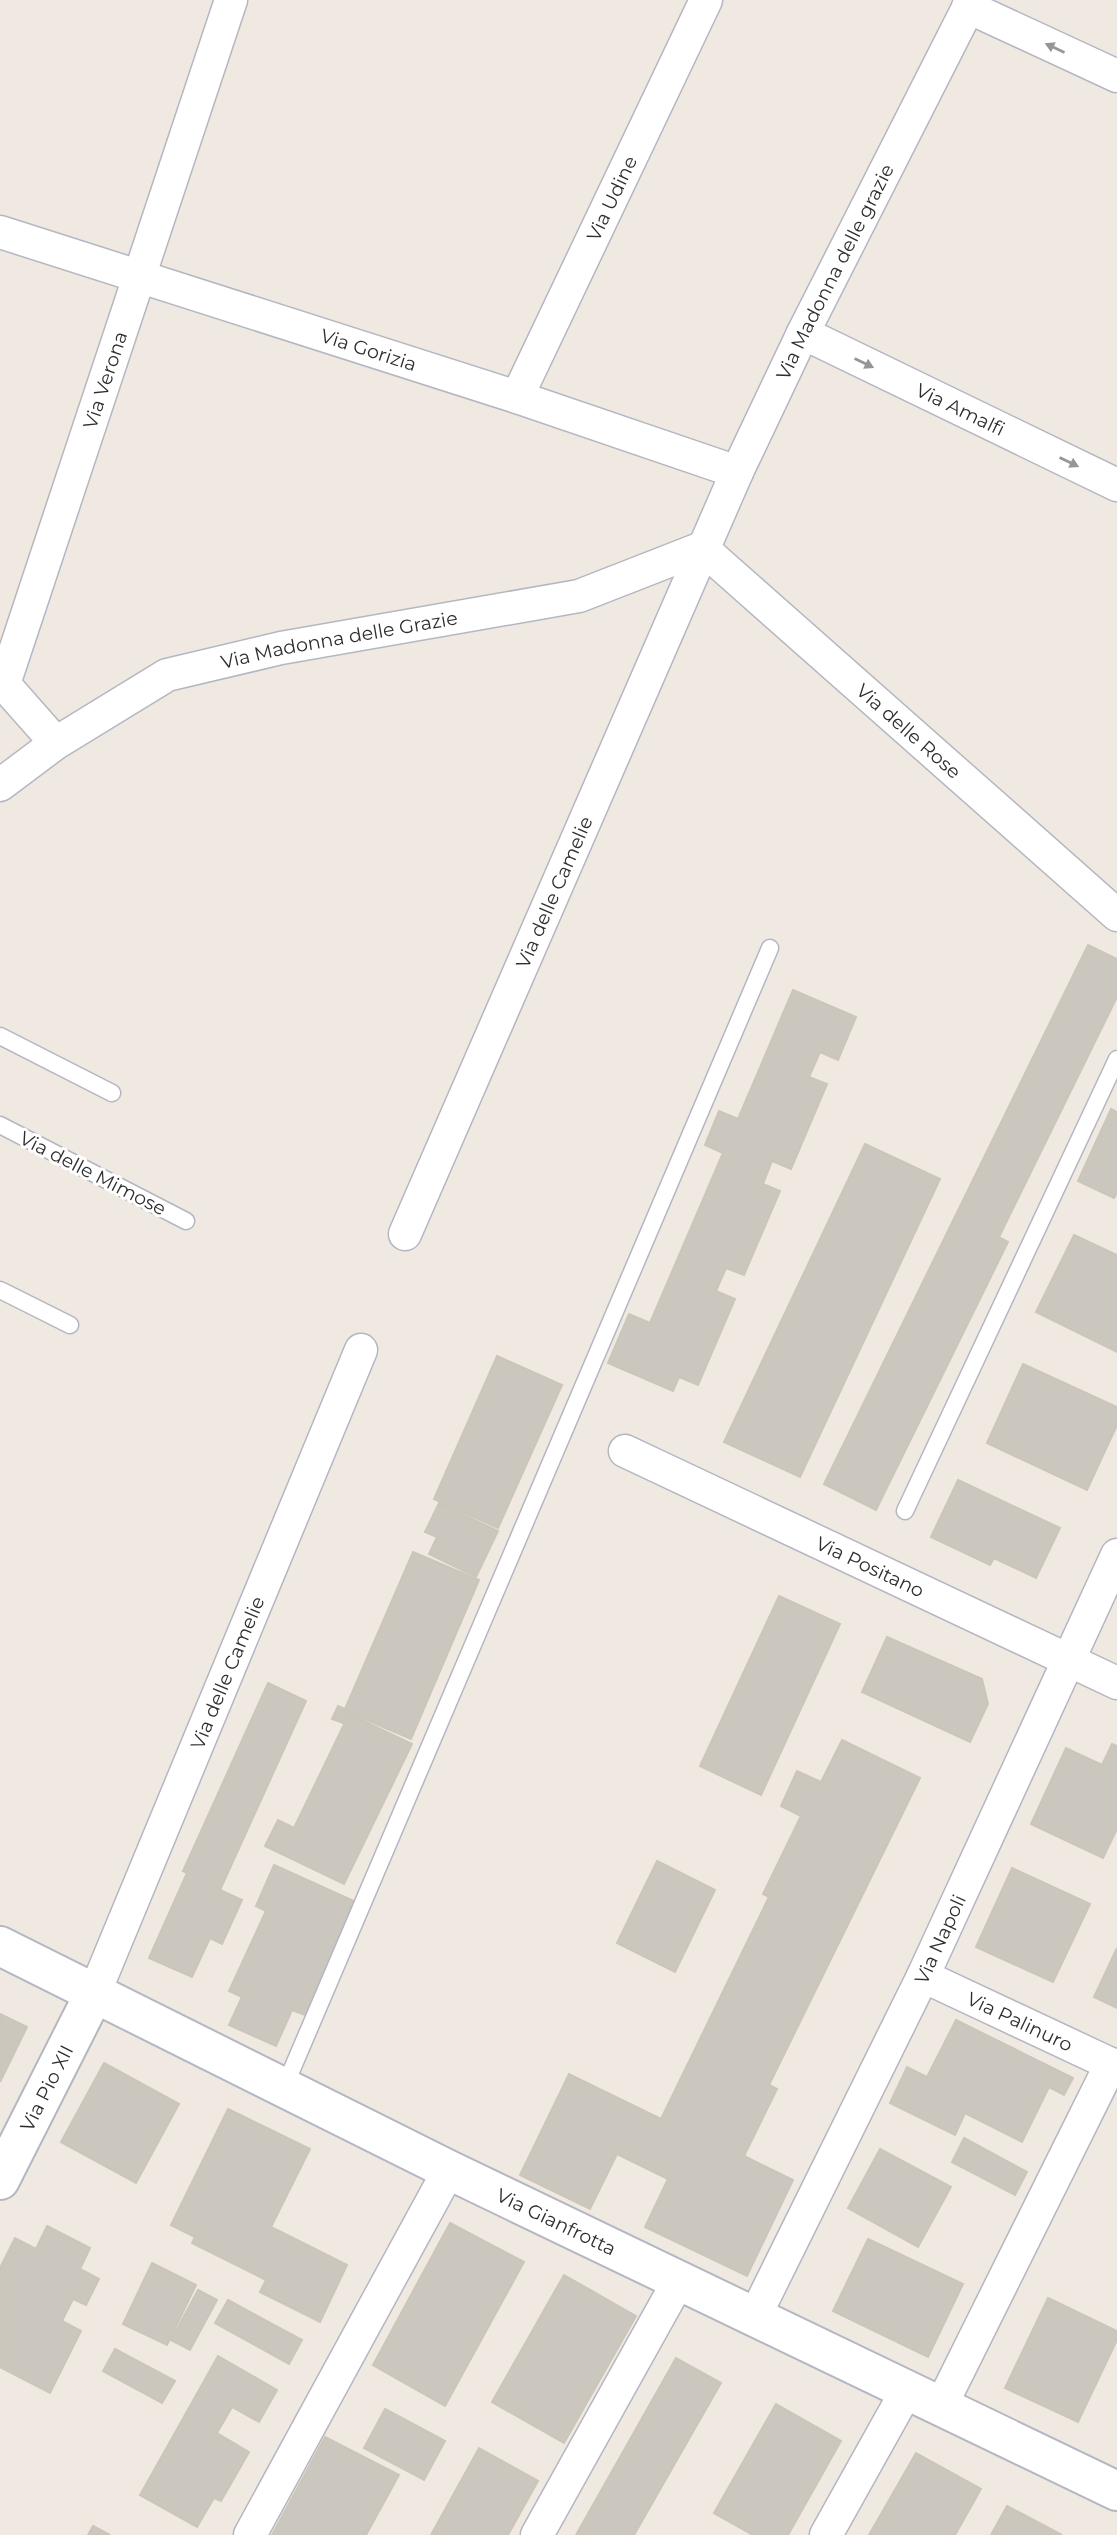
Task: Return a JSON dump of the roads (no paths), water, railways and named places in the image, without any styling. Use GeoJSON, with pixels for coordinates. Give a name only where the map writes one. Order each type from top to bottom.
{"type":"FeatureCollection","features":[{"type":"Feature","properties":{"kind":"street","name":"Via Verona"},"geometry":{"type":"LineString","coordinates":[[57,743],[4,684],[231,0]]}},
{"type":"Feature","properties":{"kind":"street","name":"Via Udine"},"geometry":{"type":"LineString","coordinates":[[516,397],[706,0]]}},
{"type":"Feature","properties":{"kind":"street"},"geometry":{"type":"LineString","coordinates":[[970,4],[1117,76]]}},
{"type":"Feature","properties":{"kind":"street","name":"Via Madonna delle grazie"},"geometry":{"type":"LineString","coordinates":[[702,548],[803,333],[970,4]]}},
{"type":"Feature","properties":{"kind":"street","name":"Via Gorizia"},"geometry":{"type":"LineString","coordinates":[[0,232],[516,397],[737,472]]}},
{"type":"Feature","properties":{"kind":"street","name":"Via Amalfi"},"geometry":{"type":"LineString","coordinates":[[803,333],[1117,485]]}},
{"type":"Feature","properties":{"kind":"street","name":"Via Madonna delle Grazie"},"geometry":{"type":"LineString","coordinates":[[0,785],[57,743],[167,675],[281,648],[579,596],[702,548]]}},
{"type":"Feature","properties":{"kind":"street","name":"Via delle Rose"},"geometry":{"type":"LineString","coordinates":[[702,548],[1117,915]]}},
{"type":"Feature","properties":{"kind":"street","name":"Via delle Camelie"},"geometry":{"type":"LineString","coordinates":[[405,1234],[702,548]]}},
{"type":"Feature","properties":{"kind":"street","name":"Via delle Camelie"},"geometry":{"type":"LineString","coordinates":[[94,1994],[361,1350]]}},
{"type":"Feature","properties":{"kind":"street","name":"Via Positano"},"geometry":{"type":"LineString","coordinates":[[625,1451],[1117,1683]]}},
{"type":"Feature","properties":{"kind":"street","name":"Via Napoli"},"geometry":{"type":"LineString","coordinates":[[754,2318],[923,1976],[1117,1555]]}},
{"type":"Feature","properties":{"kind":"street","name":"Via Gianfrotta"},"geometry":{"type":"LineString","coordinates":[[0,1946],[678,2282],[1117,2491]]}},
{"type":"Feature","properties":{"kind":"street","name":"Via Palinuro"},"geometry":{"type":"LineString","coordinates":[[923,1976],[1114,2065]]}},
{"type":"Feature","properties":{"kind":"street","name":"Via Pio XII"},"geometry":{"type":"LineString","coordinates":[[0,2180],[94,1994]]}},
{"type":"Feature","properties":{"kind":"street"},"geometry":{"type":"LineString","coordinates":[[941,2406],[1114,2065]]}},
{"type":"Feature","properties":{"kind":"street"},"geometry":{"type":"LineString","coordinates":[[250,2535],[449,2170]]}},
{"type":"Feature","properties":{"kind":"street"},"geometry":{"type":"LineString","coordinates":[[537,2535],[678,2282]]}},
{"type":"Feature","properties":{"kind":"street"},"geometry":{"type":"LineString","coordinates":[[826,2535],[907,2390]]}},
{"type":"Feature","properties":{"kind":"lane"},"geometry":{"type":"LineString","coordinates":[[284,2088],[770,948]]}},
{"type":"Feature","properties":{"kind":"lane"},"geometry":{"type":"LineString","coordinates":[[0,1037],[112,1093]]}},
{"type":"Feature","properties":{"kind":"lane"},"geometry":{"type":"LineString","coordinates":[[905,1511],[1117,1059]]}},
{"type":"Feature","properties":{"kind":"lane","name":"Via delle Mimose"},"geometry":{"type":"LineString","coordinates":[[0,1125],[186,1221]]}},
{"type":"Feature","properties":{"kind":"lane"},"geometry":{"type":"LineString","coordinates":[[0,1290],[69,1325]]}}]}
